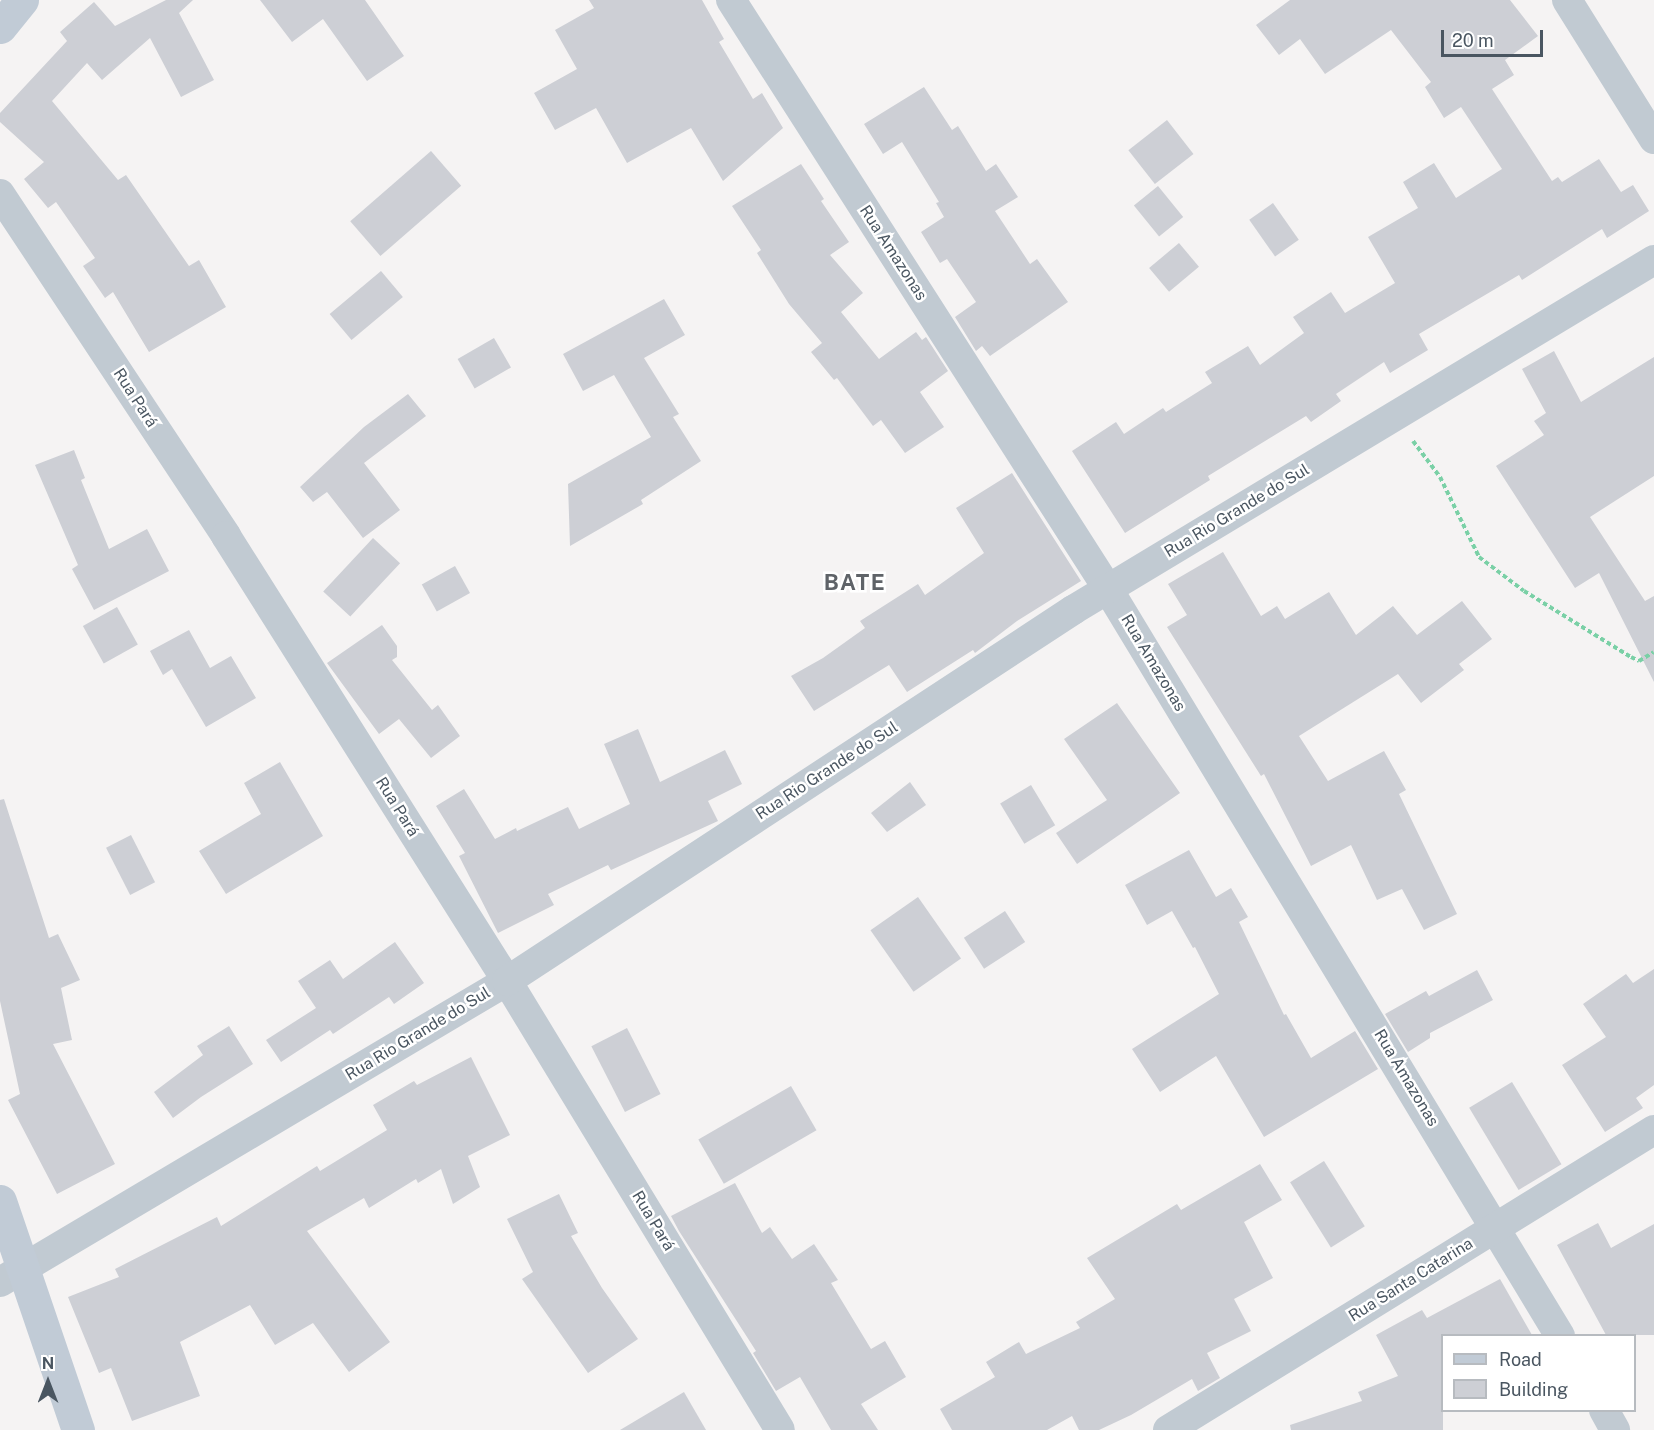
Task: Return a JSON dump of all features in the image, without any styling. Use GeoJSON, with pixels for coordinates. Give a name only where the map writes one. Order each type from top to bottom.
{"type":"FeatureCollection","features":[{"type":"Feature","properties":{"kind":"street"},"geometry":{"type":"LineString","coordinates":[[0,27],[22,0]]}},
{"type":"Feature","properties":{"kind":"street","name":"Rua Amazonas"},"geometry":{"type":"LineString","coordinates":[[731,0],[1108,589],[1497,1227],[1559,1334]]}},
{"type":"Feature","properties":{"kind":"street"},"geometry":{"type":"LineString","coordinates":[[1567,0],[1654,139]]}},
{"type":"Feature","properties":{"kind":"street","name":"Rua Pará"},"geometry":{"type":"LineString","coordinates":[[0,194],[226,536],[507,981],[780,1430]]}},
{"type":"Feature","properties":{"kind":"street","name":"Rua Rio Grande do Sul"},"geometry":{"type":"LineString","coordinates":[[11,1275],[507,981],[1108,589],[1654,260]]}},
{"type":"Feature","properties":{"kind":"street","name":"Rua Santa Catarina"},"geometry":{"type":"LineString","coordinates":[[1167,1430],[1654,1130]]}},
{"type":"Feature","properties":{"kind":"street"},"geometry":{"type":"LineString","coordinates":[[0,1201],[11,1275],[78,1430]]}},
{"type":"Feature","properties":{"kind":"street"},"geometry":{"type":"LineString","coordinates":[[1605,1412],[1615,1430]]}},
{"type":"Feature","properties":{"kind":"path"},"geometry":{"type":"LineString","coordinates":[[1395,416],[1440,477],[1479,557],[1524,591],[1639,661],[1654,652]]}},
{"type":"Feature","properties":{"kind":"building"},"geometry":{"type":"Polygon","coordinates":[[[166,0],[193,0],[179,13],[214,80],[181,97],[150,38],[102,80],[87,63],[52,101],[118,180],[126,175],[189,266],[199,260],[226,307],[149,352],[113,292],[105,298],[83,266],[95,258],[56,202],[48,208],[24,179],[44,162],[0,122],[0,113],[67,41],[60,32],[94,2],[115,26],[166,0]]]}},
{"type":"Feature","properties":{"kind":"building"},"geometry":{"type":"Polygon","coordinates":[[[260,0],[365,0],[404,56],[367,81],[323,19],[292,42],[260,0]]]}},
{"type":"Feature","properties":{"kind":"building"},"geometry":{"type":"Polygon","coordinates":[[[589,0],[702,0],[724,39],[719,42],[753,99],[762,93],[783,128],[723,181],[691,128],[627,163],[596,108],[555,130],[534,93],[577,69],[555,30],[594,8],[589,0]]]}},
{"type":"Feature","properties":{"kind":"building"},"geometry":{"type":"Polygon","coordinates":[[[1290,0],[1510,0],[1538,36],[1505,60],[1514,75],[1492,89],[1552,181],[1558,177],[1562,182],[1599,159],[1621,192],[1633,185],[1649,211],[1607,238],[1602,229],[1522,280],[1519,275],[1419,334],[1428,350],[1390,373],[1384,362],[1336,394],[1341,401],[1311,422],[1306,416],[1208,476],[1210,480],[1125,533],[1072,451],[1116,422],[1124,434],[1163,408],[1166,412],[1212,383],[1205,372],[1248,346],[1260,365],[1304,333],[1293,317],[1331,292],[1345,313],[1395,283],[1368,237],[1418,208],[1403,182],[1434,163],[1456,198],[1502,169],[1461,107],[1444,118],[1425,87],[1431,82],[1391,30],[1325,74],[1300,39],[1279,55],[1256,25],[1290,0]]]}},
{"type":"Feature","properties":{"kind":"building"},"geometry":{"type":"Polygon","coordinates":[[[924,87],[952,130],[958,126],[986,171],[996,164],[1018,197],[995,211],[1030,264],[1037,259],[1068,302],[990,356],[982,346],[976,351],[955,317],[976,302],[947,259],[940,263],[921,232],[944,217],[936,203],[939,202],[902,142],[883,154],[864,124],[924,87]]]}},
{"type":"Feature","properties":{"kind":"building"},"geometry":{"type":"Polygon","coordinates":[[[1167,120],[1193,154],[1155,184],[1128,150],[1167,120]]]}},
{"type":"Feature","properties":{"kind":"building"},"geometry":{"type":"Polygon","coordinates":[[[431,151],[461,186],[380,256],[350,221],[431,151]]]}},
{"type":"Feature","properties":{"kind":"building"},"geometry":{"type":"Polygon","coordinates":[[[801,164],[824,199],[821,201],[849,242],[830,255],[863,293],[841,312],[879,359],[916,332],[922,340],[926,337],[948,371],[920,392],[944,427],[905,453],[881,420],[873,426],[837,378],[834,380],[811,352],[822,343],[789,304],[757,253],[761,250],[732,206],[801,164]]]}},
{"type":"Feature","properties":{"kind":"building"},"geometry":{"type":"Polygon","coordinates":[[[1158,186],[1183,217],[1159,237],[1134,206],[1158,186]]]}},
{"type":"Feature","properties":{"kind":"building"},"geometry":{"type":"Polygon","coordinates":[[[1273,203],[1299,240],[1275,256],[1249,220],[1273,203]]]}},
{"type":"Feature","properties":{"kind":"building"},"geometry":{"type":"Polygon","coordinates":[[[1179,243],[1199,267],[1169,292],[1149,268],[1179,243]]]}},
{"type":"Feature","properties":{"kind":"building"},"geometry":{"type":"Polygon","coordinates":[[[381,271],[403,297],[352,340],[330,314],[381,271]]]}},
{"type":"Feature","properties":{"kind":"building"},"geometry":{"type":"Polygon","coordinates":[[[664,299],[685,335],[644,358],[679,414],[673,417],[701,461],[641,500],[643,504],[570,546],[568,484],[651,437],[614,375],[583,391],[563,354],[664,299]]]}},
{"type":"Feature","properties":{"kind":"building"},"geometry":{"type":"Polygon","coordinates":[[[494,338],[511,367],[475,388],[458,359],[494,338]]]}},
{"type":"Feature","properties":{"kind":"building"},"geometry":{"type":"Polygon","coordinates":[[[1554,351],[1581,402],[1654,357],[1654,476],[1590,517],[1645,601],[1654,596],[1654,682],[1599,573],[1575,588],[1496,466],[1544,435],[1534,421],[1546,413],[1522,369],[1554,351]]]}},
{"type":"Feature","properties":{"kind":"building"},"geometry":{"type":"Polygon","coordinates":[[[408,394],[426,416],[364,463],[400,510],[363,538],[327,492],[313,502],[300,487],[364,427],[408,394]]]}},
{"type":"Feature","properties":{"kind":"building"},"geometry":{"type":"Polygon","coordinates":[[[74,450],[85,478],[81,480],[109,549],[147,529],[169,571],[94,610],[72,569],[78,565],[35,465],[74,450]]]}},
{"type":"Feature","properties":{"kind":"building"},"geometry":{"type":"Polygon","coordinates":[[[1012,473],[1081,581],[1017,621],[975,653],[973,650],[907,692],[889,665],[814,711],[791,676],[823,658],[865,628],[860,621],[918,584],[925,595],[984,553],[956,508],[1012,473]]]}},
{"type":"Feature","properties":{"kind":"building"},"geometry":{"type":"Polygon","coordinates":[[[373,538],[400,563],[350,617],[323,591],[373,538]]]}},
{"type":"Feature","properties":{"kind":"building"},"geometry":{"type":"Polygon","coordinates":[[[1223,552],[1261,616],[1277,606],[1285,619],[1329,592],[1356,635],[1393,606],[1417,635],[1462,601],[1492,639],[1459,664],[1464,670],[1421,703],[1398,674],[1299,736],[1328,781],[1384,751],[1406,790],[1399,794],[1457,914],[1424,930],[1402,889],[1377,900],[1351,845],[1311,866],[1264,774],[1261,776],[1167,627],[1187,615],[1168,584],[1223,552]]]}},
{"type":"Feature","properties":{"kind":"building"},"geometry":{"type":"Polygon","coordinates":[[[455,566],[470,593],[437,612],[422,584],[455,566]]]}},
{"type":"Feature","properties":{"kind":"building"},"geometry":{"type":"Polygon","coordinates":[[[117,607],[138,645],[104,664],[83,626],[117,607]]]}},
{"type":"Feature","properties":{"kind":"building"},"geometry":{"type":"Polygon","coordinates":[[[382,625],[397,646],[397,657],[392,660],[432,710],[438,705],[460,736],[431,758],[399,719],[379,734],[327,663],[382,625]]]}},
{"type":"Feature","properties":{"kind":"building"},"geometry":{"type":"Polygon","coordinates":[[[189,630],[210,668],[231,656],[256,698],[206,727],[172,669],[163,675],[150,651],[189,630]]]}},
{"type":"Feature","properties":{"kind":"building"},"geometry":{"type":"Polygon","coordinates":[[[1117,703],[1180,793],[1077,864],[1056,833],[1107,800],[1064,739],[1117,703]]]}},
{"type":"Feature","properties":{"kind":"building"},"geometry":{"type":"Polygon","coordinates":[[[638,729],[660,782],[725,750],[742,784],[708,801],[718,821],[611,870],[608,865],[548,894],[554,905],[498,933],[459,856],[465,853],[436,806],[464,789],[495,839],[568,807],[579,829],[630,804],[604,744],[638,729]]]}},
{"type":"Feature","properties":{"kind":"building"},"geometry":{"type":"Polygon","coordinates":[[[280,762],[323,836],[226,894],[199,851],[261,814],[244,783],[280,762]]]}},
{"type":"Feature","properties":{"kind":"building"},"geometry":{"type":"Polygon","coordinates":[[[910,782],[926,805],[887,832],[871,813],[910,782]]]}},
{"type":"Feature","properties":{"kind":"building"},"geometry":{"type":"Polygon","coordinates":[[[1031,785],[1055,825],[1024,844],[1000,804],[1031,785]]]}},
{"type":"Feature","properties":{"kind":"building"},"geometry":{"type":"Polygon","coordinates":[[[4,799],[49,938],[58,934],[80,980],[61,988],[72,1040],[53,1044],[115,1164],[57,1194],[8,1100],[20,1094],[0,1001],[0,800],[4,799]]]}},
{"type":"Feature","properties":{"kind":"building"},"geometry":{"type":"Polygon","coordinates":[[[131,835],[155,882],[130,895],[106,848],[131,835]]]}},
{"type":"Feature","properties":{"kind":"building"},"geometry":{"type":"Polygon","coordinates":[[[1189,850],[1216,897],[1231,888],[1248,917],[1239,922],[1284,1015],[1286,1014],[1311,1058],[1355,1031],[1378,1069],[1264,1137],[1216,1056],[1160,1092],[1132,1049],[1219,994],[1195,947],[1193,948],[1172,911],[1147,925],[1125,885],[1189,850]]]}},
{"type":"Feature","properties":{"kind":"building"},"geometry":{"type":"Polygon","coordinates":[[[918,897],[961,958],[914,992],[870,930],[918,897]]]}},
{"type":"Feature","properties":{"kind":"building"},"geometry":{"type":"Polygon","coordinates":[[[1005,911],[1025,942],[984,969],[964,938],[1005,911]]]}},
{"type":"Feature","properties":{"kind":"building"},"geometry":{"type":"Polygon","coordinates":[[[395,942],[424,983],[394,1004],[389,997],[333,1034],[330,1030],[281,1062],[266,1040],[316,1008],[298,981],[330,960],[343,979],[395,942]]]}},
{"type":"Feature","properties":{"kind":"building"},"geometry":{"type":"Polygon","coordinates":[[[1654,969],[1654,1085],[1636,1098],[1643,1108],[1605,1132],[1562,1065],[1606,1037],[1583,1004],[1626,974],[1633,983],[1654,969]]]}},
{"type":"Feature","properties":{"kind":"building"},"geometry":{"type":"Polygon","coordinates":[[[1477,970],[1493,1000],[1430,1033],[1430,1038],[1408,1052],[1385,1014],[1426,991],[1429,996],[1477,970]]]}},
{"type":"Feature","properties":{"kind":"building"},"geometry":{"type":"Polygon","coordinates":[[[229,1026],[253,1064],[173,1118],[154,1092],[203,1055],[197,1046],[229,1026]]]}},
{"type":"Feature","properties":{"kind":"building"},"geometry":{"type":"Polygon","coordinates":[[[627,1028],[661,1094],[625,1112],[591,1046],[627,1028]]]}},
{"type":"Feature","properties":{"kind":"building"},"geometry":{"type":"Polygon","coordinates":[[[471,1057],[510,1135],[468,1156],[480,1187],[453,1204],[441,1169],[418,1183],[416,1179],[369,1208],[364,1198],[307,1231],[390,1342],[349,1372],[313,1323],[275,1345],[250,1305],[180,1342],[200,1396],[132,1421],[111,1368],[99,1373],[68,1297],[119,1277],[115,1269],[217,1217],[221,1226],[317,1166],[320,1171],[387,1130],[373,1105],[414,1081],[417,1085],[471,1057]]]}},
{"type":"Feature","properties":{"kind":"building"},"geometry":{"type":"Polygon","coordinates":[[[1512,1082],[1561,1164],[1519,1190],[1469,1108],[1512,1082]]]}},
{"type":"Feature","properties":{"kind":"building"},"geometry":{"type":"Polygon","coordinates":[[[791,1086],[816,1130],[724,1184],[698,1140],[791,1086]]]}},
{"type":"Feature","properties":{"kind":"building"},"geometry":{"type":"Polygon","coordinates":[[[1324,1161],[1365,1226],[1331,1247],[1290,1182],[1324,1161]]]}},
{"type":"Feature","properties":{"kind":"building"},"geometry":{"type":"Polygon","coordinates":[[[1260,1164],[1282,1200],[1244,1222],[1273,1278],[1234,1299],[1251,1331],[1207,1353],[1220,1378],[1198,1391],[1192,1379],[1131,1415],[1099,1430],[1079,1430],[1072,1416],[1047,1430],[952,1430],[940,1409],[995,1377],[986,1362],[1019,1342],[1026,1354],[1080,1328],[1076,1322],[1115,1299],[1087,1258],[1177,1204],[1181,1210],[1260,1164]]]}},
{"type":"Feature","properties":{"kind":"building"},"geometry":{"type":"Polygon","coordinates":[[[735,1183],[762,1233],[770,1227],[792,1259],[814,1244],[838,1280],[831,1283],[871,1349],[885,1341],[906,1377],[861,1404],[878,1430],[831,1430],[800,1377],[776,1391],[753,1353],[756,1351],[679,1231],[671,1216],[735,1183]]]}},
{"type":"Feature","properties":{"kind":"building"},"geometry":{"type":"Polygon","coordinates":[[[559,1194],[578,1233],[571,1236],[602,1288],[638,1339],[588,1373],[522,1279],[533,1272],[507,1219],[559,1194]]]}},
{"type":"Feature","properties":{"kind":"building"},"geometry":{"type":"Polygon","coordinates":[[[1598,1223],[1611,1248],[1654,1224],[1654,1335],[1605,1334],[1557,1245],[1598,1223]]]}},
{"type":"Feature","properties":{"kind":"building"},"geometry":{"type":"Polygon","coordinates":[[[1500,1279],[1531,1334],[1441,1334],[1443,1430],[1291,1430],[1290,1425],[1362,1401],[1358,1392],[1398,1376],[1376,1335],[1422,1310],[1427,1318],[1500,1279]]]}},
{"type":"Feature","properties":{"kind":"building"},"geometry":{"type":"Polygon","coordinates":[[[684,1392],[706,1430],[620,1430],[684,1392]]]}},
{"type":"Feature","properties":{"kind":"district","name":"BATE"},"geometry":{"type":"Point","coordinates":[855,583]}}]}
